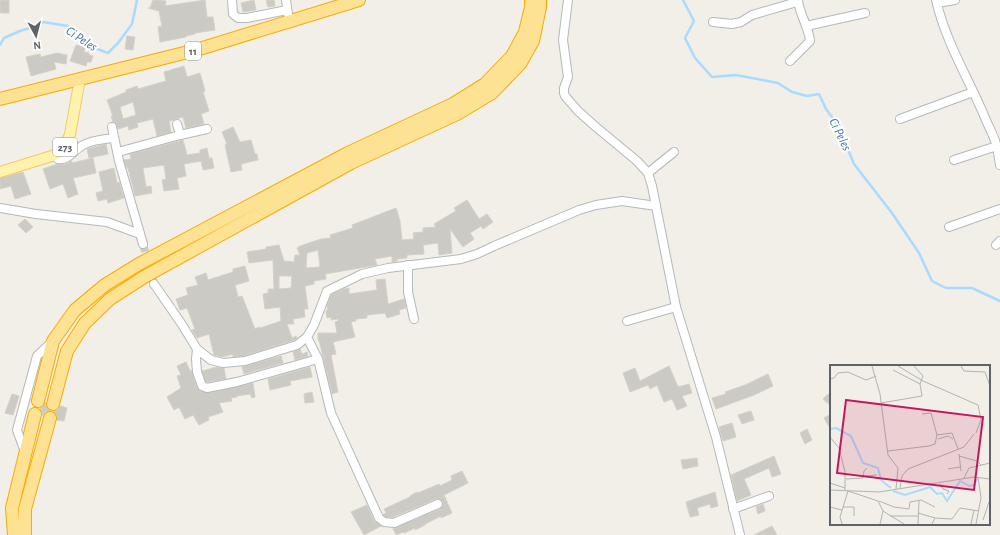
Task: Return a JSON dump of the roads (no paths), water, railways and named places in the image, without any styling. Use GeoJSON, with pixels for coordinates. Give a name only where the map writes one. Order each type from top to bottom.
{"type":"FeatureCollection","features":[{"type":"Feature","properties":{"kind":"highway","name":"11"},"geometry":{"type":"LineString","coordinates":[[0,99],[196,50],[263,30],[288,15],[359,0]]}},
{"type":"Feature","properties":{"kind":"highway"},"geometry":{"type":"LineString","coordinates":[[38,401],[53,341],[75,310],[105,286],[139,264],[348,153],[453,104],[485,84],[512,56],[525,32],[531,7],[531,0]]}},
{"type":"Feature","properties":{"kind":"highway"},"geometry":{"type":"LineString","coordinates":[[53,404],[67,351],[85,323],[110,299],[144,277],[351,163],[457,114],[492,93],[520,64],[533,41],[540,0]]}},
{"type":"Feature","properties":{"kind":"highway"},"geometry":{"type":"LineString","coordinates":[[14,535],[12,508],[35,414]]}},
{"type":"Feature","properties":{"kind":"highway"},"geometry":{"type":"LineString","coordinates":[[25,535],[25,509],[50,418]]}},
{"type":"Feature","properties":{"kind":"main road","name":"273"},"geometry":{"type":"LineString","coordinates":[[0,172],[55,155],[63,150],[68,142],[80,80]]}},
{"type":"Feature","properties":{"kind":"street"},"geometry":{"type":"LineString","coordinates":[[232,0],[233,14],[238,18],[288,15],[286,0]]}},
{"type":"Feature","properties":{"kind":"street"},"geometry":{"type":"LineString","coordinates":[[568,0],[563,40],[568,77],[564,88],[565,96],[596,128],[638,160],[648,173],[652,186],[676,306],[716,437],[740,535]]}},
{"type":"Feature","properties":{"kind":"street"},"geometry":{"type":"LineString","coordinates":[[955,0],[937,1],[942,23],[996,146],[1000,165]]}},
{"type":"Feature","properties":{"kind":"street"},"geometry":{"type":"LineString","coordinates":[[713,22],[732,24],[741,22],[752,15],[798,1],[810,35],[810,40],[790,61]]}},
{"type":"Feature","properties":{"kind":"street"},"geometry":{"type":"LineString","coordinates":[[806,26],[866,13]]}},
{"type":"Feature","properties":{"kind":"street"},"geometry":{"type":"LineString","coordinates":[[900,119],[973,92]]}},
{"type":"Feature","properties":{"kind":"street"},"geometry":{"type":"LineString","coordinates":[[177,124],[180,135]]}},
{"type":"Feature","properties":{"kind":"street"},"geometry":{"type":"LineString","coordinates":[[112,127],[119,162],[143,244]]}},
{"type":"Feature","properties":{"kind":"street"},"geometry":{"type":"LineString","coordinates":[[118,152],[207,129]]}},
{"type":"Feature","properties":{"kind":"street"},"geometry":{"type":"LineString","coordinates":[[55,155],[58,160],[63,160],[76,149],[90,142],[114,138]]}},
{"type":"Feature","properties":{"kind":"street"},"geometry":{"type":"LineString","coordinates":[[954,160],[996,146]]}},
{"type":"Feature","properties":{"kind":"street"},"geometry":{"type":"LineString","coordinates":[[648,173],[674,152]]}},
{"type":"Feature","properties":{"kind":"street"},"geometry":{"type":"LineString","coordinates":[[154,284],[197,349],[212,360],[223,362],[245,361],[297,345],[307,337],[314,325],[327,291],[362,274],[388,268],[466,258],[548,222],[596,205],[622,201],[656,206]]}},
{"type":"Feature","properties":{"kind":"street"},"geometry":{"type":"LineString","coordinates":[[0,208],[36,214],[107,222],[140,234]]}},
{"type":"Feature","properties":{"kind":"street"},"geometry":{"type":"LineString","coordinates":[[949,227],[1000,209]]}},
{"type":"Feature","properties":{"kind":"street"},"geometry":{"type":"LineString","coordinates":[[408,265],[408,292],[414,319]]}},
{"type":"Feature","properties":{"kind":"street"},"geometry":{"type":"LineString","coordinates":[[627,321],[676,306]]}},
{"type":"Feature","properties":{"kind":"street"},"geometry":{"type":"LineString","coordinates":[[307,337],[318,360],[331,413],[379,518],[384,522],[394,523],[438,504]]}},
{"type":"Feature","properties":{"kind":"street"},"geometry":{"type":"LineString","coordinates":[[25,452],[17,430],[37,356],[53,341]]}},
{"type":"Feature","properties":{"kind":"street"},"geometry":{"type":"LineString","coordinates":[[197,349],[197,372],[202,386],[207,388],[237,382],[318,360]]}},
{"type":"Feature","properties":{"kind":"street"},"geometry":{"type":"LineString","coordinates":[[733,509],[770,496]]}},
{"type":"Feature","properties":{"kind":"waterway","name":"Ci Peles"},"geometry":{"type":"LineString","coordinates":[[0,45],[4,38],[43,22],[68,26],[92,47],[108,53],[118,43],[132,24],[137,0]]}},
{"type":"Feature","properties":{"kind":"waterway","name":"Ci Peles"},"geometry":{"type":"LineString","coordinates":[[683,0],[694,21],[685,38],[695,58],[712,77],[736,75],[778,83],[792,92],[807,96],[819,94],[826,109],[838,125],[854,164],[892,213],[919,253],[932,281],[946,288],[972,288],[1000,301]]}},
{"type":"Feature","properties":{"kind":"tunnel"},"geometry":{"type":"LineString","coordinates":[[143,244],[154,284]]}}]}
